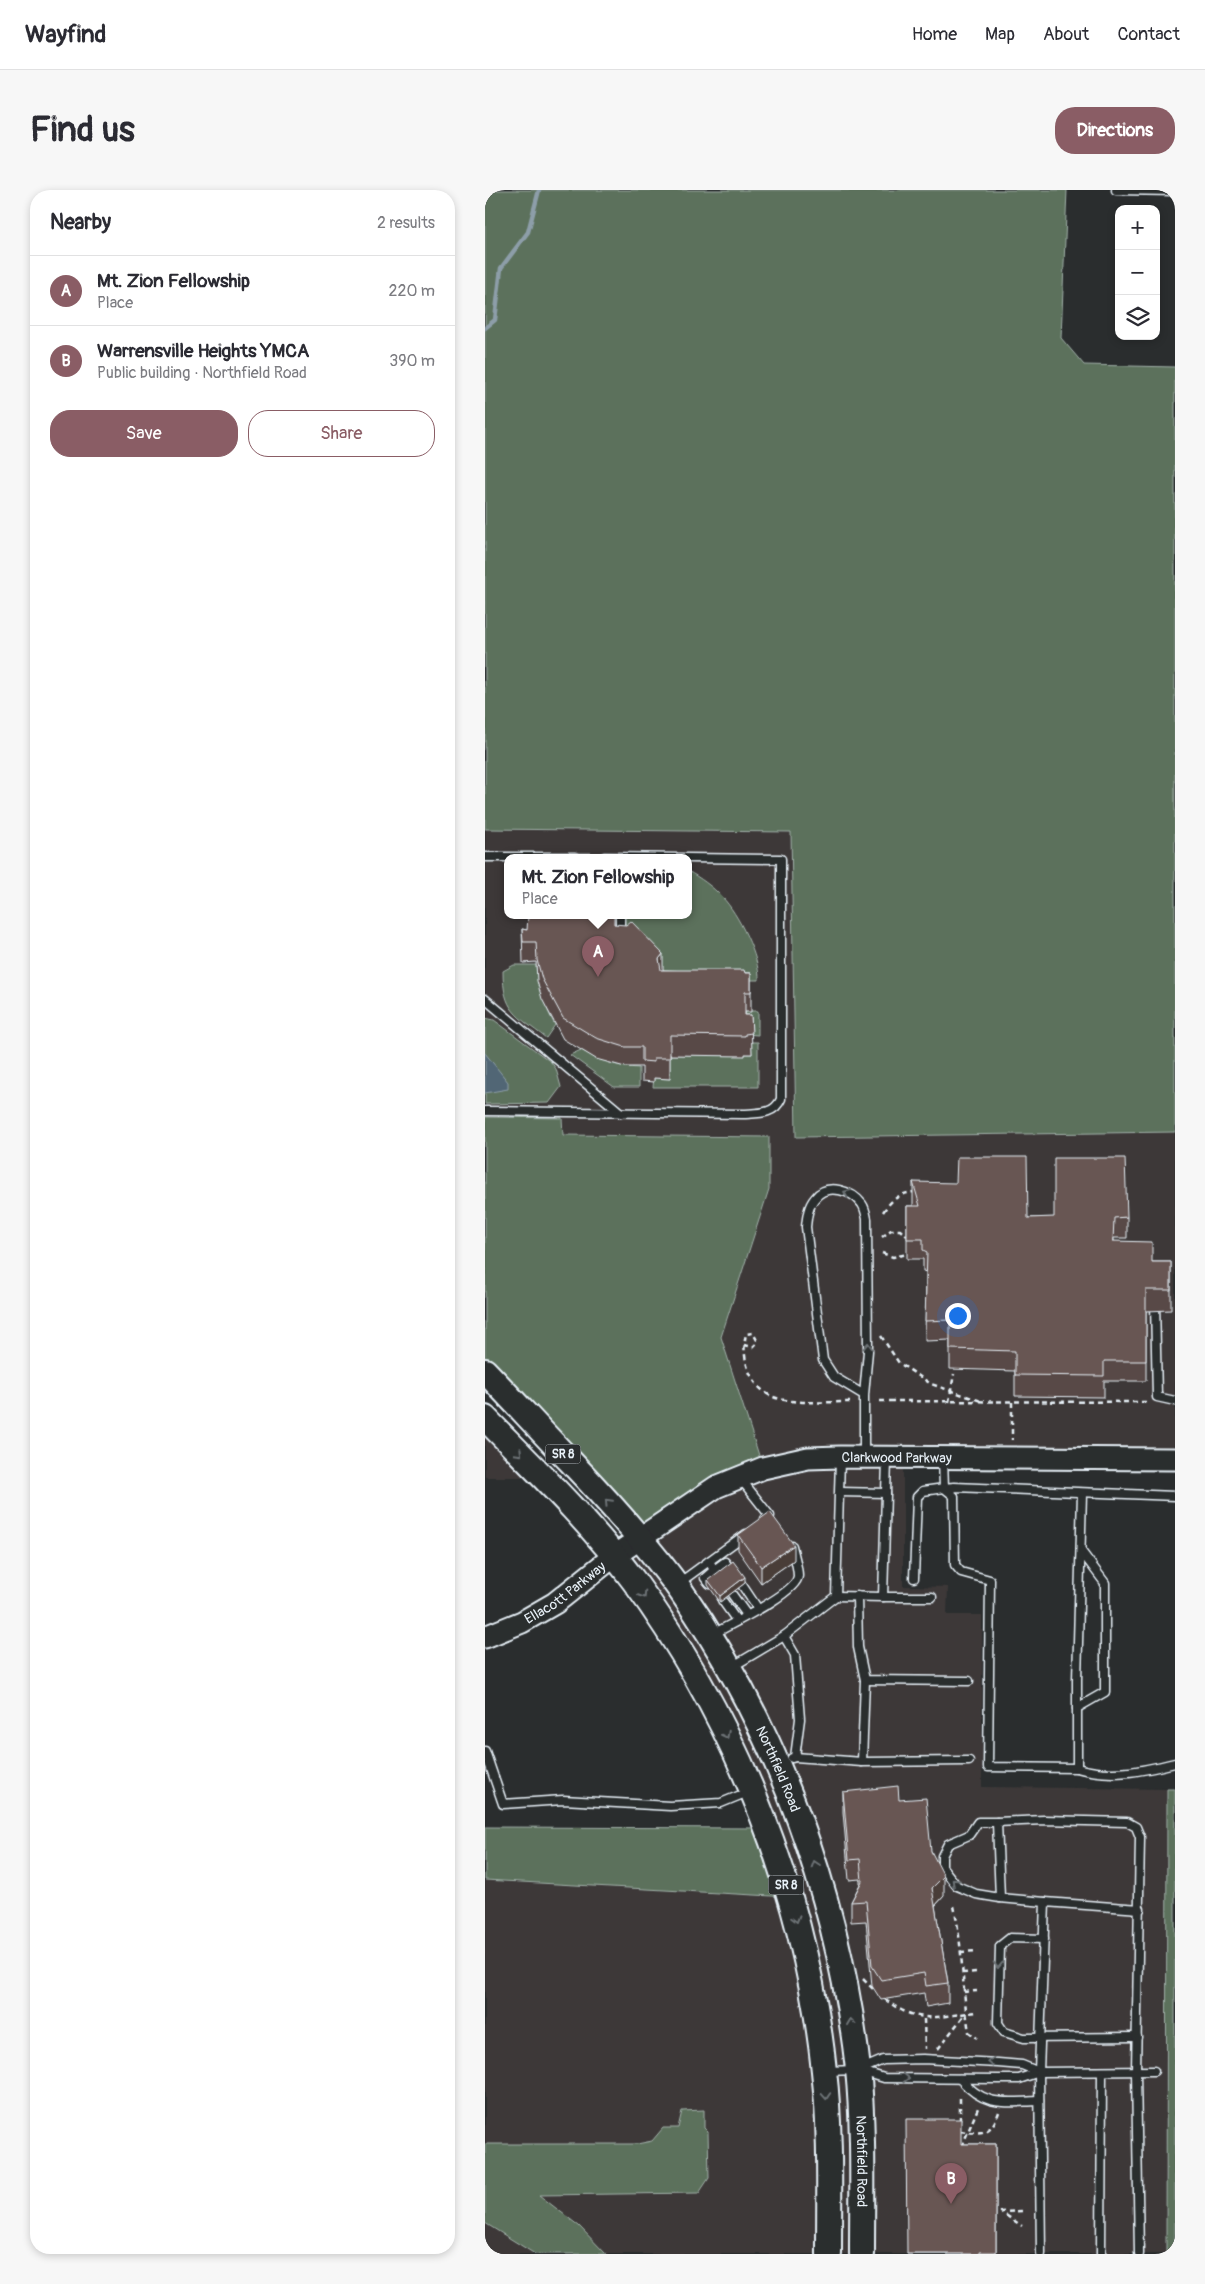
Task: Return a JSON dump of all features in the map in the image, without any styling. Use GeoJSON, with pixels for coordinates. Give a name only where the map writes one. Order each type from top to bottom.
{"type":"FeatureCollection","features":[{"type":"Feature","properties":{"kind":"main road","name":"Northfield Road"},"geometry":{"type":"LineString","coordinates":[[485,1371],[640,1538],[676,1585],[786,1761],[833,1927],[849,2005],[858,2070],[862,2144],[862,2254]]}},
{"type":"Feature","properties":{"kind":"main road","name":"SR 8"},"geometry":{"type":"LineString","coordinates":[[485,1418],[568,1503],[634,1581],[689,1666],[724,1732],[752,1791],[777,1859],[799,1928],[812,1985],[824,2072],[829,2173],[829,2254]]}},
{"type":"Feature","properties":{"kind":"street","name":"Clarkwood Parkway"},"geometry":{"type":"LineString","coordinates":[[640,1538],[716,1487],[763,1468],[808,1458],[840,1456],[887,1458],[1175,1459]]}},
{"type":"Feature","properties":{"kind":"street","name":"Ellacott Parkway"},"geometry":{"type":"LineString","coordinates":[[485,1637],[540,1613],[640,1538]]}},
{"type":"Feature","properties":{"kind":"lane"},"geometry":{"type":"LineString","coordinates":[[1116,190],[1175,191]]}},
{"type":"Feature","properties":{"kind":"lane"},"geometry":{"type":"LineString","coordinates":[[485,857],[504,857]]}},
{"type":"Feature","properties":{"kind":"lane"},"geometry":{"type":"LineString","coordinates":[[485,1111],[743,1114],[773,1110],[781,1099],[783,976],[781,858],[692,858]]}},
{"type":"Feature","properties":{"kind":"lane"},"geometry":{"type":"LineString","coordinates":[[620,919],[620,940]]}},
{"type":"Feature","properties":{"kind":"lane"},"geometry":{"type":"LineString","coordinates":[[485,999],[621,1113]]}},
{"type":"Feature","properties":{"kind":"lane"},"geometry":{"type":"LineString","coordinates":[[863,1457],[864,1395],[868,1352],[867,1219],[863,1206],[855,1197],[843,1189],[828,1190],[815,1196],[808,1211],[806,1227],[823,1360],[835,1377],[864,1395]]}},
{"type":"Feature","properties":{"kind":"lane"},"geometry":{"type":"LineString","coordinates":[[1165,1295],[1155,1295],[1157,1397],[1175,1401]]}},
{"type":"Feature","properties":{"kind":"lane"},"geometry":{"type":"LineString","coordinates":[[836,1596],[840,1456]]}},
{"type":"Feature","properties":{"kind":"lane"},"geometry":{"type":"LineString","coordinates":[[883,1597],[887,1458]]}},
{"type":"Feature","properties":{"kind":"lane"},"geometry":{"type":"LineString","coordinates":[[943,1458],[944,1488],[954,1496],[955,1565],[961,1572],[990,1580],[988,1767],[1077,1768],[1091,1772],[1127,1774],[1175,1763]]}},
{"type":"Feature","properties":{"kind":"lane"},"geometry":{"type":"LineString","coordinates":[[739,1477],[775,1523]]}},
{"type":"Feature","properties":{"kind":"lane"},"geometry":{"type":"LineString","coordinates":[[914,1578],[917,1497],[923,1491],[944,1488],[1175,1496]]}},
{"type":"Feature","properties":{"kind":"lane"},"geometry":{"type":"LineString","coordinates":[[840,1492],[886,1493]]}},
{"type":"Feature","properties":{"kind":"lane"},"geometry":{"type":"LineString","coordinates":[[1077,1768],[1082,1493]]}},
{"type":"Feature","properties":{"kind":"lane"},"geometry":{"type":"LineString","coordinates":[[676,1585],[770,1516]]}},
{"type":"Feature","properties":{"kind":"lane"},"geometry":{"type":"LineString","coordinates":[[709,1636],[785,1593],[795,1585],[798,1576],[791,1543],[786,1537]]}},
{"type":"Feature","properties":{"kind":"lane"},"geometry":{"type":"LineString","coordinates":[[1077,1708],[1105,1692],[1105,1583],[1081,1551]]}},
{"type":"Feature","properties":{"kind":"lane"},"geometry":{"type":"LineString","coordinates":[[709,1561],[717,1574]]}},
{"type":"Feature","properties":{"kind":"lane"},"geometry":{"type":"LineString","coordinates":[[710,1584],[705,1578],[717,1574],[725,1562],[729,1569]]}},
{"type":"Feature","properties":{"kind":"lane"},"geometry":{"type":"LineString","coordinates":[[742,1585],[758,1609]]}},
{"type":"Feature","properties":{"kind":"lane"},"geometry":{"type":"LineString","coordinates":[[731,1593],[747,1615]]}},
{"type":"Feature","properties":{"kind":"lane"},"geometry":{"type":"LineString","coordinates":[[729,1669],[784,1636],[836,1596],[932,1598]]}},
{"type":"Feature","properties":{"kind":"lane"},"geometry":{"type":"LineString","coordinates":[[857,1596],[858,1648],[865,1680],[862,1762]]}},
{"type":"Feature","properties":{"kind":"lane"},"geometry":{"type":"LineString","coordinates":[[722,1600],[737,1621]]}},
{"type":"Feature","properties":{"kind":"lane"},"geometry":{"type":"LineString","coordinates":[[784,1636],[795,1655],[800,1719],[786,1761],[969,1761]]}},
{"type":"Feature","properties":{"kind":"lane"},"geometry":{"type":"LineString","coordinates":[[865,1680],[969,1681]]}},
{"type":"Feature","properties":{"kind":"lane"},"geometry":{"type":"LineString","coordinates":[[485,1751],[503,1804],[563,1800],[671,1806],[721,1802],[752,1791]]}},
{"type":"Feature","properties":{"kind":"lane"},"geometry":{"type":"LineString","coordinates":[[1139,2254],[1136,2071],[1140,1909],[1140,1837],[1136,1827],[1127,1822],[1101,1820],[977,1822],[969,1835],[948,1844],[942,1856],[942,1867],[957,1886],[976,1894],[1000,1898],[1140,1909]]}},
{"type":"Feature","properties":{"kind":"lane"},"geometry":{"type":"LineString","coordinates":[[997,1822],[1000,1898]]}},
{"type":"Feature","properties":{"kind":"lane"},"geometry":{"type":"LineString","coordinates":[[1041,2254],[1039,2072],[1045,1902]]}},
{"type":"Feature","properties":{"kind":"lane"},"geometry":{"type":"LineString","coordinates":[[1044,1939],[1010,1938],[1000,1946],[998,1962],[998,2023],[1004,2032],[1025,2038],[1137,2037]]}},
{"type":"Feature","properties":{"kind":"lane"},"geometry":{"type":"LineString","coordinates":[[824,2072],[858,2070],[883,2060],[923,2059],[1014,2064],[1039,2072],[1154,2071]]}},
{"type":"Feature","properties":{"kind":"lane"},"geometry":{"type":"LineString","coordinates":[[858,2070],[884,2078],[960,2079],[1019,2079],[1039,2072]]}},
{"type":"Feature","properties":{"kind":"lane"},"geometry":{"type":"LineString","coordinates":[[1101,2254],[1102,2072]]}},
{"type":"Feature","properties":{"kind":"lane"},"geometry":{"type":"LineString","coordinates":[[960,2079],[972,2093],[985,2100],[1039,2101]]}},
{"type":"Feature","properties":{"kind":"path"},"geometry":{"type":"LineString","coordinates":[[883,1212],[889,1202],[903,1192],[918,1192]]}},
{"type":"Feature","properties":{"kind":"path"},"geometry":{"type":"LineString","coordinates":[[882,1237],[891,1230],[900,1230],[907,1234],[908,1240]]}},
{"type":"Feature","properties":{"kind":"path"},"geometry":{"type":"LineString","coordinates":[[882,1253],[907,1255],[910,1245]]}},
{"type":"Feature","properties":{"kind":"path"},"geometry":{"type":"LineString","coordinates":[[744,1345],[753,1347],[758,1342],[753,1333],[747,1334],[744,1345],[744,1356],[751,1376],[763,1389],[778,1399],[811,1403],[850,1402]]}},
{"type":"Feature","properties":{"kind":"path"},"geometry":{"type":"LineString","coordinates":[[881,1336],[899,1363],[931,1384],[984,1402]]}},
{"type":"Feature","properties":{"kind":"path"},"geometry":{"type":"LineString","coordinates":[[949,1402],[954,1374]]}},
{"type":"Feature","properties":{"kind":"path"},"geometry":{"type":"LineString","coordinates":[[880,1402],[1148,1402]]}},
{"type":"Feature","properties":{"kind":"path"},"geometry":{"type":"LineString","coordinates":[[1012,1402],[1012,1442]]}},
{"type":"Feature","properties":{"kind":"path"},"geometry":{"type":"LineString","coordinates":[[954,1906],[969,2032],[977,2038]]}},
{"type":"Feature","properties":{"kind":"path"},"geometry":{"type":"LineString","coordinates":[[960,1952],[977,1951]]}},
{"type":"Feature","properties":{"kind":"path"},"geometry":{"type":"LineString","coordinates":[[962,1973],[977,1972]]}},
{"type":"Feature","properties":{"kind":"path"},"geometry":{"type":"LineString","coordinates":[[860,1976],[893,2006],[910,2015],[924,2019],[977,2012]]}},
{"type":"Feature","properties":{"kind":"path"},"geometry":{"type":"LineString","coordinates":[[964,1992],[977,1991]]}},
{"type":"Feature","properties":{"kind":"path"},"geometry":{"type":"LineString","coordinates":[[937,2050],[966,2013]]}},
{"type":"Feature","properties":{"kind":"path"},"geometry":{"type":"LineString","coordinates":[[924,2019],[925,2050]]}},
{"type":"Feature","properties":{"kind":"path"},"geometry":{"type":"LineString","coordinates":[[960,2097],[960,2152],[979,2108]]}},
{"type":"Feature","properties":{"kind":"path"},"geometry":{"type":"LineString","coordinates":[[960,2130],[982,2133],[991,2128],[999,2112]]}},
{"type":"Feature","properties":{"kind":"path"},"geometry":{"type":"LineString","coordinates":[[1022,2211],[1001,2212],[1022,2226]]}},
{"type":"Feature","properties":{"kind":"shaded area"},"geometry":{"type":"Polygon","coordinates":[[[485,829],[792,832],[796,1137],[1175,1132],[1175,1459],[903,1458],[903,1586],[948,1587],[947,1615],[982,1615],[982,1787],[1167,1789],[1166,2254],[485,2254],[485,1880],[789,1897],[756,1799],[614,1556],[763,1468],[721,1337],[769,1189],[769,1137],[563,1135],[562,1118],[485,1117],[485,829]]]}},
{"type":"Feature","properties":{"kind":"shaded area"},"geometry":{"type":"Polygon","coordinates":[[[485,1434],[527,1477],[485,1477],[485,1434]]]}},
{"type":"Feature","properties":{"kind":"green space"},"geometry":{"type":"Polygon","coordinates":[[[485,190],[1067,190],[1061,338],[1084,365],[1175,367],[1175,1132],[796,1137],[791,832],[485,829],[485,190]]]}},
{"type":"Feature","properties":{"kind":"green space"},"geometry":{"type":"Polygon","coordinates":[[[692,873],[714,889],[735,914],[752,948],[759,980],[663,980],[624,945],[624,919],[692,919],[692,873]]]}},
{"type":"Feature","properties":{"kind":"green space"},"geometry":{"type":"Polygon","coordinates":[[[514,965],[536,965],[542,996],[555,1025],[546,1038],[513,1011],[505,995],[503,971],[514,965]]]}},
{"type":"Feature","properties":{"kind":"green space"},"geometry":{"type":"Polygon","coordinates":[[[758,1011],[758,1035],[745,1034],[745,1012],[758,1011]]]}},
{"type":"Feature","properties":{"kind":"green space"},"geometry":{"type":"Polygon","coordinates":[[[485,1018],[494,1020],[551,1062],[556,1069],[561,1087],[549,1103],[485,1104],[485,1018]]]}},
{"type":"Feature","properties":{"kind":"green space"},"geometry":{"type":"Polygon","coordinates":[[[751,1042],[758,1042],[758,1087],[653,1087],[654,1078],[670,1079],[670,1055],[752,1054],[751,1042]]]}},
{"type":"Feature","properties":{"kind":"green space"},"geometry":{"type":"Polygon","coordinates":[[[581,1050],[609,1063],[639,1068],[639,1087],[614,1087],[570,1055],[581,1050]]]}},
{"type":"Feature","properties":{"kind":"green space"},"geometry":{"type":"Polygon","coordinates":[[[485,1117],[562,1118],[563,1135],[769,1137],[769,1189],[721,1337],[763,1468],[640,1538],[485,1371],[485,1117]]]}},
{"type":"Feature","properties":{"kind":"green space"},"geometry":{"type":"Polygon","coordinates":[[[1167,1789],[1175,1789],[1175,2254],[1166,2254],[1167,1789]]]}},
{"type":"Feature","properties":{"kind":"green space"},"geometry":{"type":"Polygon","coordinates":[[[485,1827],[767,1828],[790,1897],[485,1880],[485,1827]]]}},
{"type":"Feature","properties":{"kind":"green space"},"geometry":{"type":"Polygon","coordinates":[[[704,2110],[704,2128],[708,2132],[709,2178],[699,2193],[539,2195],[579,2226],[606,2254],[535,2254],[485,2223],[485,2144],[637,2144],[652,2141],[663,2128],[678,2128],[682,2111],[704,2110]]]}},
{"type":"Feature","properties":{"kind":"water"},"geometry":{"type":"Polygon","coordinates":[[[485,1053],[508,1082],[508,1089],[485,1093],[485,1053]]]}},
{"type":"Feature","properties":{"kind":"building"},"geometry":{"type":"Polygon","coordinates":[[[565,853],[614,853],[614,854],[565,853]]]}},
{"type":"Feature","properties":{"kind":"building"},"geometry":{"type":"Polygon","coordinates":[[[528,919],[614,919],[614,924],[626,925],[631,921],[663,954],[659,959],[661,970],[744,970],[745,973],[751,973],[751,992],[745,992],[745,1015],[751,1015],[752,1033],[745,1034],[745,1036],[670,1035],[670,1058],[654,1058],[654,1062],[642,1061],[642,1047],[625,1047],[596,1038],[563,1018],[542,979],[537,960],[536,942],[523,942],[522,929],[527,930],[528,919]]]}},
{"type":"Feature","properties":{"kind":"building"},"geometry":{"type":"Polygon","coordinates":[[[957,1157],[1027,1157],[1028,1218],[1054,1217],[1054,1158],[1125,1158],[1127,1217],[1114,1218],[1113,1241],[1152,1242],[1152,1262],[1171,1262],[1171,1290],[1146,1290],[1146,1361],[1104,1361],[1104,1376],[1015,1375],[1015,1351],[950,1349],[950,1320],[925,1321],[927,1252],[923,1250],[923,1239],[907,1239],[907,1206],[920,1206],[913,1182],[956,1183],[957,1157]]]}},
{"type":"Feature","properties":{"kind":"building"},"geometry":{"type":"Polygon","coordinates":[[[770,1512],[794,1545],[761,1567],[738,1535],[770,1512]]]}},
{"type":"Feature","properties":{"kind":"building"},"geometry":{"type":"Polygon","coordinates":[[[733,1561],[745,1577],[720,1596],[708,1580],[733,1561]]]}},
{"type":"Feature","properties":{"kind":"building"},"geometry":{"type":"Polygon","coordinates":[[[898,1786],[899,1800],[926,1798],[931,1851],[944,1876],[932,1888],[948,1983],[926,1986],[924,1973],[881,1980],[872,1966],[866,1901],[851,1902],[862,1881],[860,1859],[849,1860],[843,1792],[898,1786]]]}},
{"type":"Feature","properties":{"kind":"building"},"geometry":{"type":"Polygon","coordinates":[[[906,2119],[961,2119],[961,2144],[996,2144],[996,2252],[980,2252],[980,2254],[907,2254],[906,2119]]]}},
{"type":"Feature","properties":{"kind":"waterway"},"geometry":{"type":"LineString","coordinates":[[485,328],[495,320],[501,268],[528,232],[539,190]]}},
{"type":"Feature","properties":{"kind":"place","name":"Mt. Zion Fellowship"},"geometry":{"type":"Point","coordinates":[598,977]}},
{"type":"Feature","properties":{"kind":"place","name":"Warrensville Heights YMCA"},"geometry":{"type":"Point","coordinates":[951,2204]}}]}
